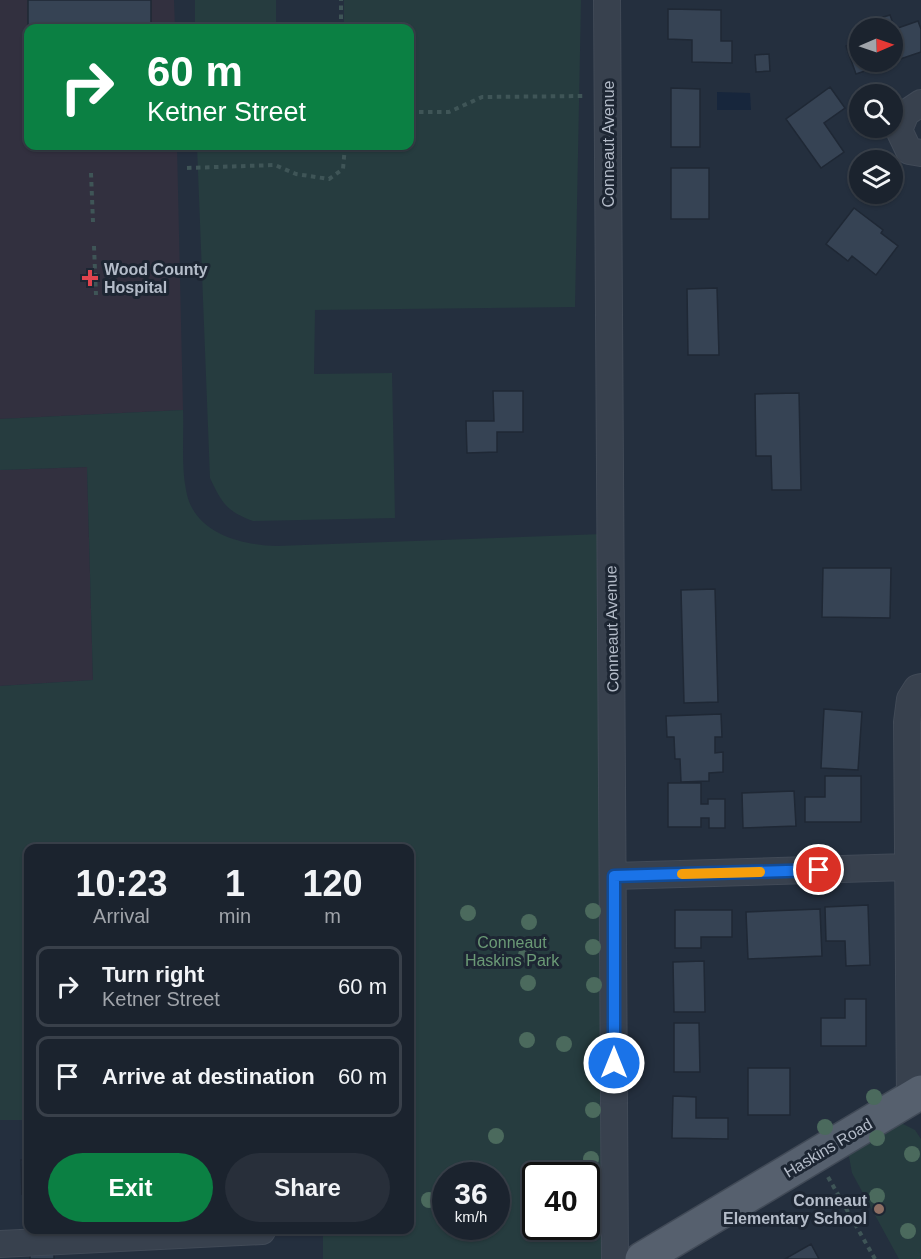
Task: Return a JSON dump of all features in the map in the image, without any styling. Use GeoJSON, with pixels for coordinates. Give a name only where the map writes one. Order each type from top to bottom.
{"type":"FeatureCollection","features":[{"type":"Feature","properties":{"kind":"main road","name":"Haskins Road"},"geometry":{"type":"LineString","coordinates":[[642,1259],[915,1095]]}},
{"type":"Feature","properties":{"kind":"street","name":"Conneaut Avenue"},"geometry":{"type":"LineString","coordinates":[[607,0],[615,1259]]}},
{"type":"Feature","properties":{"kind":"street"},"geometry":{"type":"LineString","coordinates":[[921,103],[906,113],[899,130],[909,151],[921,153]]}},
{"type":"Feature","properties":{"kind":"street"},"geometry":{"type":"LineString","coordinates":[[915,1095],[907,867],[907,722],[910,699],[917,688],[921,687]]}},
{"type":"Feature","properties":{"kind":"street"},"geometry":{"type":"LineString","coordinates":[[614,876],[907,867]]}},
{"type":"Feature","properties":{"kind":"street"},"geometry":{"type":"LineString","coordinates":[[0,1244],[202,1234]]}},
{"type":"Feature","properties":{"kind":"path"},"geometry":{"type":"LineString","coordinates":[[341,0],[341,24]]}},
{"type":"Feature","properties":{"kind":"path"},"geometry":{"type":"LineString","coordinates":[[414,112],[449,112],[482,97],[608,97]]}},
{"type":"Feature","properties":{"kind":"path"},"geometry":{"type":"LineString","coordinates":[[187,168],[275,165],[296,174],[328,179],[343,169],[345,150]]}},
{"type":"Feature","properties":{"kind":"path"},"geometry":{"type":"LineString","coordinates":[[91,173],[93,222]]}},
{"type":"Feature","properties":{"kind":"path"},"geometry":{"type":"LineString","coordinates":[[94,246],[96,295]]}},
{"type":"Feature","properties":{"kind":"path"},"geometry":{"type":"LineString","coordinates":[[828,1177],[875,1259]]}},
{"type":"Feature","properties":{"kind":"shaded area","name":"Wood County Hospital"},"geometry":{"type":"Polygon","coordinates":[[[0,0],[174,0],[175,24],[24,24],[24,150],[177,150],[183,410],[0,419],[0,0]]]}},
{"type":"Feature","properties":{"kind":"shaded area"},"geometry":{"type":"Polygon","coordinates":[[[87,467],[93,680],[0,686],[0,470],[87,467]]]}},
{"type":"Feature","properties":{"kind":"green space"},"geometry":{"type":"Polygon","coordinates":[[[195,0],[276,0],[276,24],[195,24],[195,0]]]}},
{"type":"Feature","properties":{"kind":"green space"},"geometry":{"type":"Polygon","coordinates":[[[344,0],[581,0],[575,307],[315,310],[314,374],[392,373],[395,518],[253,521],[237,514],[226,505],[210,478],[197,150],[414,150],[414,24],[344,24],[344,0]]]}},
{"type":"Feature","properties":{"kind":"green space","name":"Conneaut Haskins Park"},"geometry":{"type":"Polygon","coordinates":[[[183,410],[184,471],[190,505],[198,517],[220,534],[248,543],[277,546],[603,534],[615,1259],[323,1259],[323,1234],[414,1234],[414,844],[24,844],[24,1120],[0,1120],[0,686],[93,680],[87,467],[0,470],[0,419],[183,410]]]}},
{"type":"Feature","properties":{"kind":"green space"},"geometry":{"type":"Polygon","coordinates":[[[897,1121],[915,1130],[921,1139],[921,1259],[899,1259],[852,1173],[848,1151],[897,1121]]]}},
{"type":"Feature","properties":{"kind":"water"},"geometry":{"type":"Polygon","coordinates":[[[717,92],[750,93],[751,110],[717,110],[717,92]]]}},
{"type":"Feature","properties":{"kind":"building"},"geometry":{"type":"Polygon","coordinates":[[[28,0],[151,0],[151,24],[28,24],[28,0]]]}},
{"type":"Feature","properties":{"kind":"building"},"geometry":{"type":"Polygon","coordinates":[[[668,9],[721,10],[721,41],[732,41],[732,63],[692,62],[692,40],[668,39],[668,9]]]}},
{"type":"Feature","properties":{"kind":"building"},"geometry":{"type":"Polygon","coordinates":[[[918,21],[921,29],[921,52],[903,58],[903,26],[918,21]]]}},
{"type":"Feature","properties":{"kind":"building"},"geometry":{"type":"Polygon","coordinates":[[[769,54],[770,71],[756,72],[755,55],[769,54]]]}},
{"type":"Feature","properties":{"kind":"building"},"geometry":{"type":"Polygon","coordinates":[[[830,87],[845,108],[824,123],[844,152],[821,168],[786,119],[830,87]]]}},
{"type":"Feature","properties":{"kind":"building"},"geometry":{"type":"Polygon","coordinates":[[[671,88],[700,89],[700,147],[671,147],[671,88]]]}},
{"type":"Feature","properties":{"kind":"building"},"geometry":{"type":"Polygon","coordinates":[[[671,168],[709,168],[709,219],[671,219],[671,168]]]}},
{"type":"Feature","properties":{"kind":"building"},"geometry":{"type":"Polygon","coordinates":[[[854,208],[883,230],[881,233],[898,246],[876,275],[852,256],[848,261],[826,244],[854,208]]]}},
{"type":"Feature","properties":{"kind":"building"},"geometry":{"type":"Polygon","coordinates":[[[717,288],[719,355],[688,355],[687,289],[717,288]]]}},
{"type":"Feature","properties":{"kind":"building"},"geometry":{"type":"Polygon","coordinates":[[[493,391],[523,391],[523,432],[497,432],[497,452],[467,453],[466,421],[494,421],[493,391]]]}},
{"type":"Feature","properties":{"kind":"building"},"geometry":{"type":"Polygon","coordinates":[[[799,393],[801,490],[772,490],[771,456],[756,456],[755,394],[799,393]]]}},
{"type":"Feature","properties":{"kind":"building"},"geometry":{"type":"Polygon","coordinates":[[[823,568],[891,568],[890,618],[822,617],[823,568]]]}},
{"type":"Feature","properties":{"kind":"building"},"geometry":{"type":"Polygon","coordinates":[[[715,589],[718,702],[684,703],[681,590],[715,589]]]}},
{"type":"Feature","properties":{"kind":"building"},"geometry":{"type":"Polygon","coordinates":[[[824,709],[862,712],[858,770],[821,768],[824,709]]]}},
{"type":"Feature","properties":{"kind":"building"},"geometry":{"type":"Polygon","coordinates":[[[721,714],[722,737],[715,737],[715,753],[723,752],[723,772],[709,773],[709,781],[681,782],[680,759],[675,759],[674,737],[667,737],[666,716],[721,714]]]}},
{"type":"Feature","properties":{"kind":"building"},"geometry":{"type":"Polygon","coordinates":[[[825,776],[861,776],[861,822],[805,822],[805,797],[825,797],[825,776]]]}},
{"type":"Feature","properties":{"kind":"building"},"geometry":{"type":"Polygon","coordinates":[[[668,783],[701,783],[701,804],[708,804],[708,799],[725,799],[725,828],[709,828],[709,818],[701,818],[701,827],[668,827],[668,783]]]}},
{"type":"Feature","properties":{"kind":"building"},"geometry":{"type":"Polygon","coordinates":[[[794,791],[796,826],[743,828],[742,793],[794,791]]]}},
{"type":"Feature","properties":{"kind":"building"},"geometry":{"type":"Polygon","coordinates":[[[868,905],[870,965],[846,966],[845,941],[826,941],[825,907],[868,905]]]}},
{"type":"Feature","properties":{"kind":"building"},"geometry":{"type":"Polygon","coordinates":[[[820,909],[822,956],[748,959],[746,912],[820,909]]]}},
{"type":"Feature","properties":{"kind":"building"},"geometry":{"type":"Polygon","coordinates":[[[675,910],[732,910],[732,937],[701,937],[701,948],[675,948],[675,910]]]}},
{"type":"Feature","properties":{"kind":"building"},"geometry":{"type":"Polygon","coordinates":[[[704,961],[705,1012],[674,1012],[673,962],[704,961]]]}},
{"type":"Feature","properties":{"kind":"building"},"geometry":{"type":"Polygon","coordinates":[[[845,999],[866,999],[866,1046],[821,1046],[821,1018],[845,1018],[845,999]]]}},
{"type":"Feature","properties":{"kind":"building"},"geometry":{"type":"Polygon","coordinates":[[[674,1023],[699,1023],[700,1072],[674,1072],[674,1023]]]}},
{"type":"Feature","properties":{"kind":"building"},"geometry":{"type":"Polygon","coordinates":[[[748,1068],[790,1068],[790,1115],[748,1115],[748,1068]]]}},
{"type":"Feature","properties":{"kind":"building"},"geometry":{"type":"Polygon","coordinates":[[[673,1096],[696,1097],[696,1118],[728,1118],[728,1139],[672,1138],[673,1096]]]}},
{"type":"Feature","properties":{"kind":"building"},"geometry":{"type":"Polygon","coordinates":[[[21,1160],[24,1160],[24,1194],[22,1194],[21,1160]]]}},
{"type":"Feature","properties":{"kind":"building"},"geometry":{"type":"Polygon","coordinates":[[[811,1244],[819,1259],[785,1259],[811,1244]]]}},
{"type":"Feature","properties":{"kind":"building"},"geometry":{"type":"Polygon","coordinates":[[[30,1253],[54,1253],[54,1259],[30,1259],[30,1253]]]}},
{"type":"Feature","properties":{"kind":"slow traffic"},"geometry":{"type":"LineString","coordinates":[[682,874],[760,872]]}},
{"type":"Feature","properties":{"kind":"place","name":"Wood County Hospital"},"geometry":{"type":"Point","coordinates":[90,278]}},
{"type":"Feature","properties":{"kind":"place","name":"Conneaut Elementary School"},"geometry":{"type":"Point","coordinates":[879,1209]}},
{"type":"Feature","properties":{"kind":"route"},"geometry":{"type":"LineString","coordinates":[[614,1063],[614,876],[819,870]]}}]}
